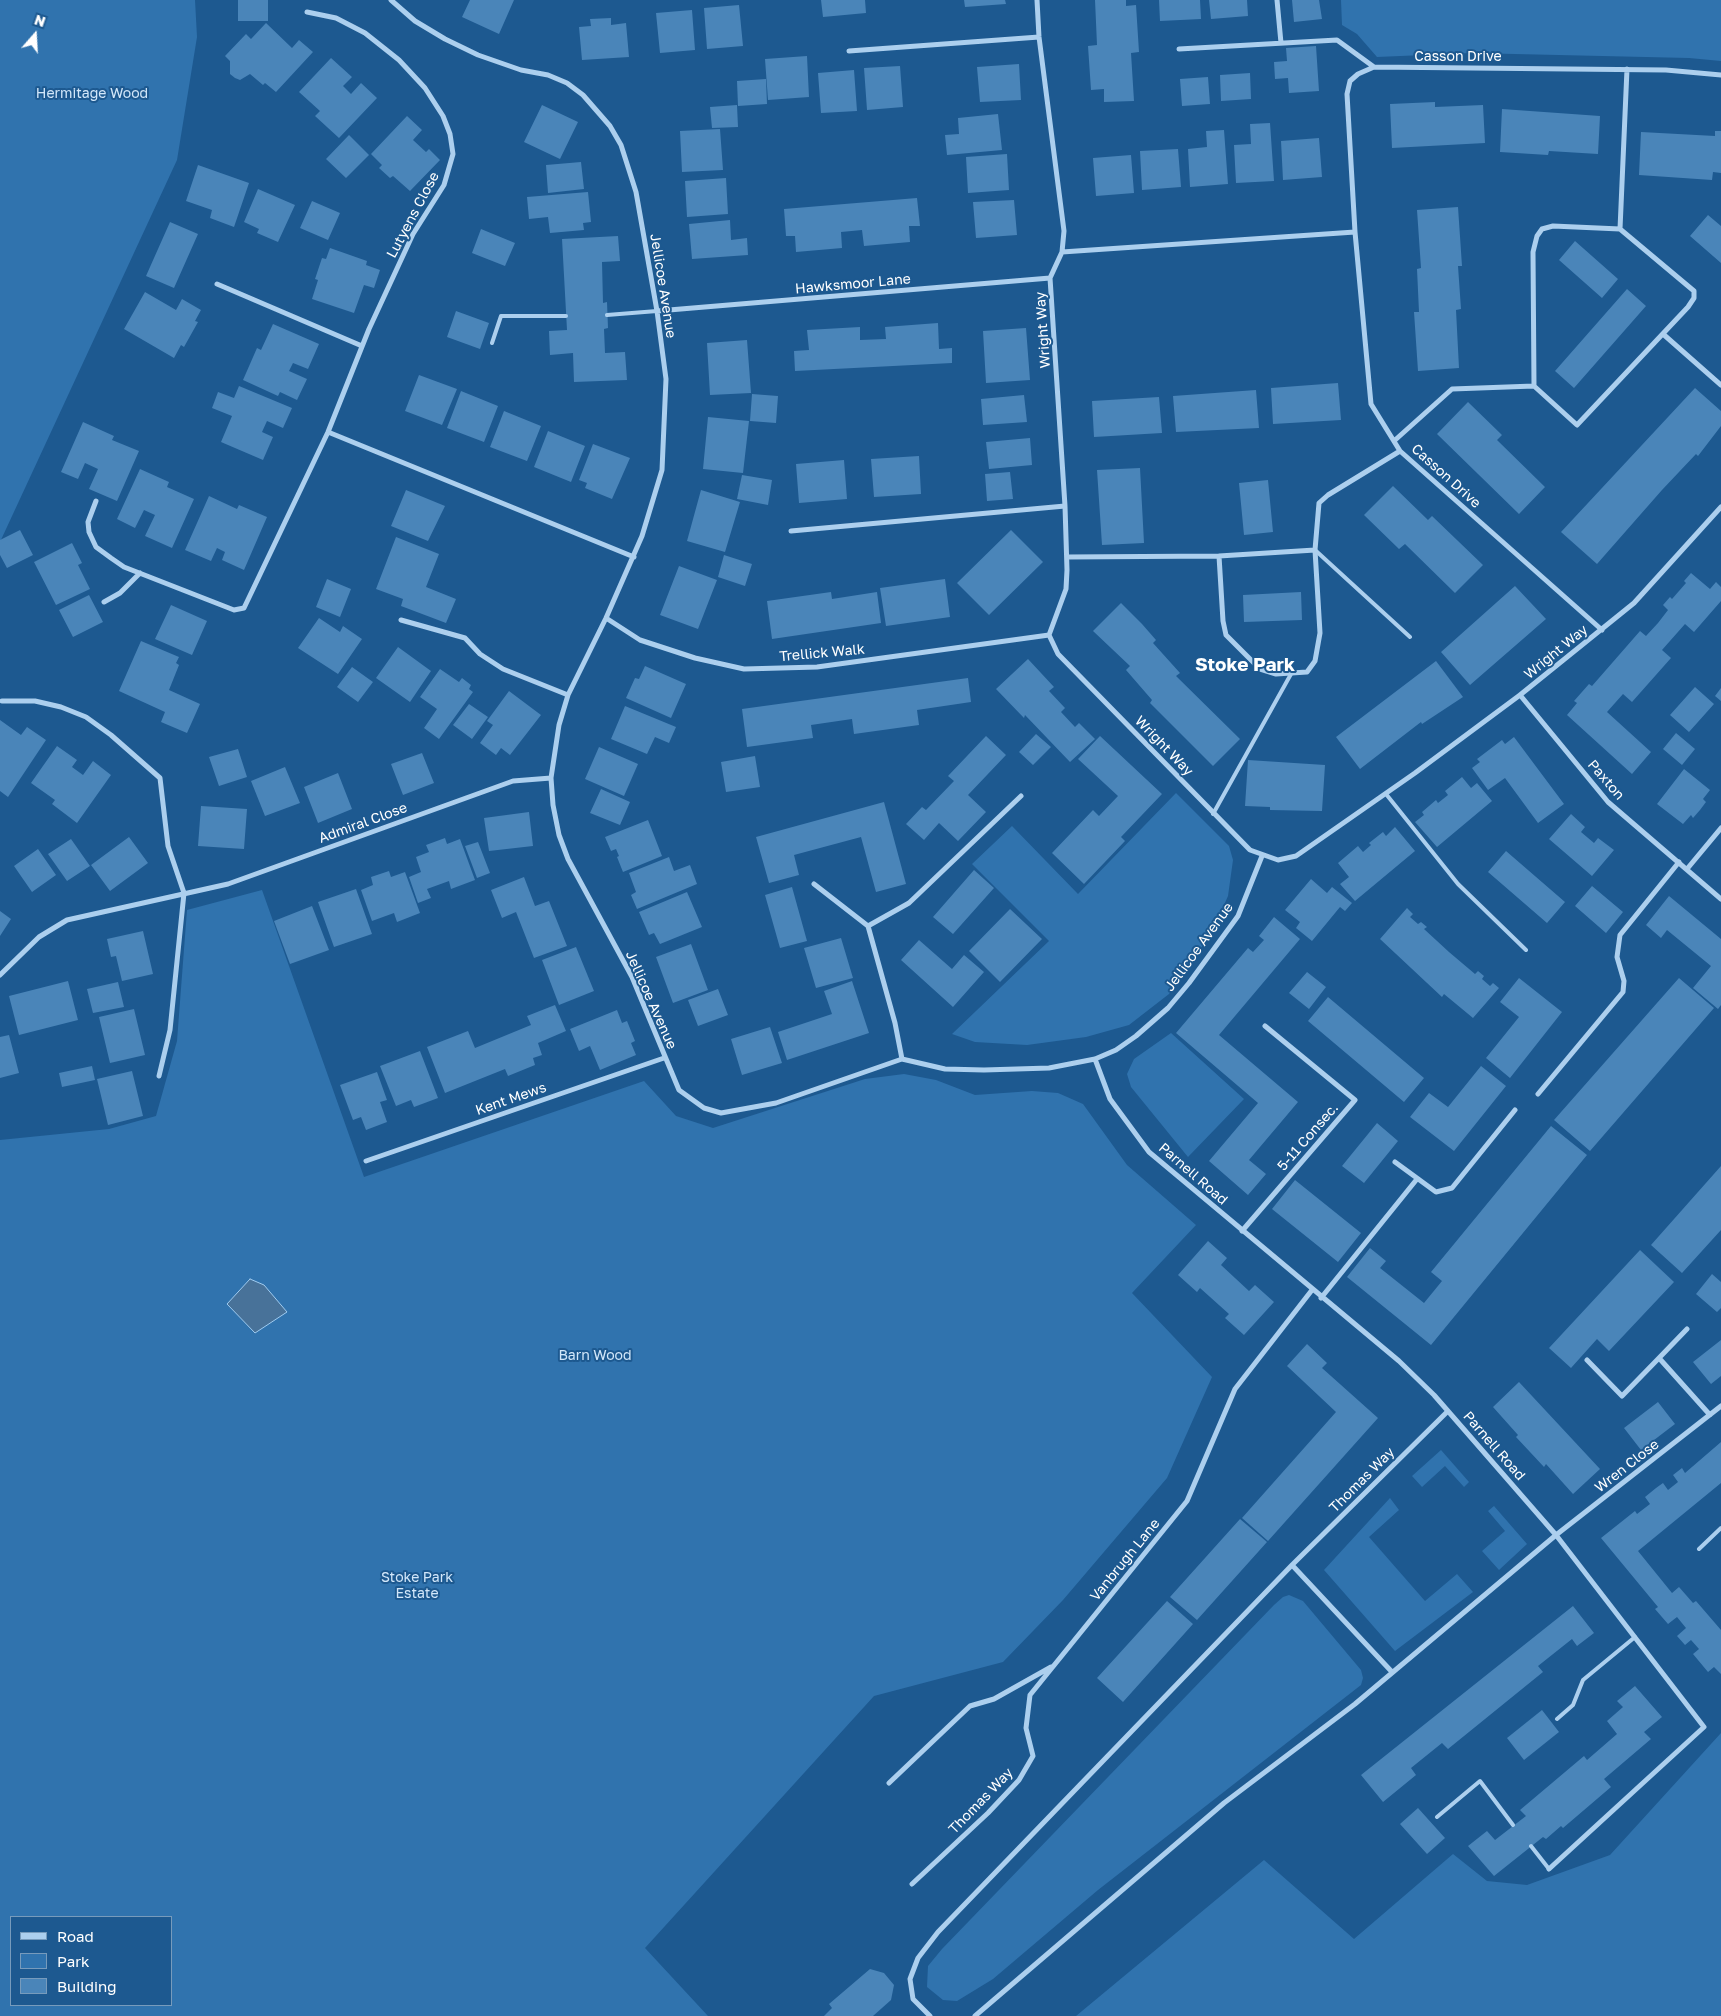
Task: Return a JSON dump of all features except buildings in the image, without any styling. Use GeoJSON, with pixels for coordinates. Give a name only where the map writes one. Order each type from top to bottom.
{"type":"FeatureCollection","features":[{"type":"Feature","properties":{"kind":"street","name":"Jellicoe Avenue"},"geometry":{"type":"LineString","coordinates":[[391,0],[415,21],[453,43],[512,67],[548,75],[567,83],[583,95],[598,110],[613,132],[628,165],[636,192],[658,311],[666,379],[662,470],[650,514],[634,557],[568,695],[559,726],[552,778],[555,812],[568,859],[632,977],[664,1058],[679,1090],[704,1108],[721,1113],[776,1102],[902,1059],[945,1069],[984,1070],[1049,1068],[1095,1060],[1116,1050],[1136,1036],[1168,1008],[1189,984],[1238,916],[1262,856]]}},
{"type":"Feature","properties":{"kind":"street","name":"Wright Way"},"geometry":{"type":"LineString","coordinates":[[1037,0],[1038,37],[1062,214],[1062,252],[1050,278],[1067,557],[1066,589],[1049,635],[1058,654],[1244,845],[1262,856],[1278,860],[1296,856],[1386,794],[1520,695],[1634,603],[1721,507]]}},
{"type":"Feature","properties":{"kind":"street"},"geometry":{"type":"LineString","coordinates":[[1277,0],[1281,43]]}},
{"type":"Feature","properties":{"kind":"street","name":"Lutyens Close"},"geometry":{"type":"LineString","coordinates":[[96,501],[88,522],[92,539],[110,558],[124,567],[234,610],[244,608],[328,432],[362,346],[414,234],[444,185],[453,154],[450,134],[443,116],[425,88],[399,60],[365,33],[336,18],[307,12]]}},
{"type":"Feature","properties":{"kind":"street"},"geometry":{"type":"LineString","coordinates":[[849,51],[1038,37]]}},
{"type":"Feature","properties":{"kind":"street"},"geometry":{"type":"LineString","coordinates":[[1179,49],[1337,40],[1374,67]]}},
{"type":"Feature","properties":{"kind":"street","name":"Casson Drive"},"geometry":{"type":"LineString","coordinates":[[1602,630],[1400,451],[1371,404],[1355,232],[1347,94],[1350,81],[1358,74],[1374,67],[1627,69],[1721,75]]}},
{"type":"Feature","properties":{"kind":"street"},"geometry":{"type":"LineString","coordinates":[[1620,229],[1627,69]]}},
{"type":"Feature","properties":{"kind":"street"},"geometry":{"type":"LineString","coordinates":[[1394,441],[1452,389],[1534,386],[1577,426],[1688,307],[1694,298],[1694,291],[1620,229],[1552,226],[1542,229],[1537,236],[1533,252],[1534,386]]}},
{"type":"Feature","properties":{"kind":"street"},"geometry":{"type":"LineString","coordinates":[[1062,252],[1355,232]]}},
{"type":"Feature","properties":{"kind":"street","name":"Hawksmoor Lane"},"geometry":{"type":"LineString","coordinates":[[658,311],[1050,278]]}},
{"type":"Feature","properties":{"kind":"street"},"geometry":{"type":"LineString","coordinates":[[217,284],[362,346]]}},
{"type":"Feature","properties":{"kind":"street"},"geometry":{"type":"LineString","coordinates":[[1663,334],[1721,385]]}},
{"type":"Feature","properties":{"kind":"street"},"geometry":{"type":"LineString","coordinates":[[328,432],[634,557]]}},
{"type":"Feature","properties":{"kind":"street"},"geometry":{"type":"LineString","coordinates":[[1219,556],[1223,622],[1226,635],[1260,669],[1276,674],[1307,672],[1315,661],[1320,633],[1315,550],[1319,503],[1328,495],[1400,451]]}},
{"type":"Feature","properties":{"kind":"street"},"geometry":{"type":"LineString","coordinates":[[791,531],[1065,506]]}},
{"type":"Feature","properties":{"kind":"street"},"geometry":{"type":"LineString","coordinates":[[1067,557],[1219,556],[1315,550]]}},
{"type":"Feature","properties":{"kind":"street"},"geometry":{"type":"LineString","coordinates":[[104,602],[127,587],[140,573]]}},
{"type":"Feature","properties":{"kind":"street","name":"Trellick Walk"},"geometry":{"type":"LineString","coordinates":[[606,618],[640,640],[695,658],[728,666],[763,669],[818,667],[1049,635]]}},
{"type":"Feature","properties":{"kind":"street"},"geometry":{"type":"LineString","coordinates":[[401,620],[465,638],[480,654],[502,668],[568,695]]}},
{"type":"Feature","properties":{"kind":"street","name":"Paxton"},"geometry":{"type":"LineString","coordinates":[[1520,695],[1608,802],[1721,899]]}},
{"type":"Feature","properties":{"kind":"street"},"geometry":{"type":"LineString","coordinates":[[2,700],[35,701],[61,707],[86,717],[111,735],[160,778],[168,846],[184,893],[170,1030],[159,1076]]}},
{"type":"Feature","properties":{"kind":"street","name":"Admiral Close"},"geometry":{"type":"LineString","coordinates":[[0,974],[39,937],[67,920],[228,884],[513,781],[552,778]]}},
{"type":"Feature","properties":{"kind":"street"},"geometry":{"type":"LineString","coordinates":[[868,926],[909,903],[1021,796]]}},
{"type":"Feature","properties":{"kind":"street"},"geometry":{"type":"LineString","coordinates":[[1686,869],[1721,828]]}},
{"type":"Feature","properties":{"kind":"street"},"geometry":{"type":"LineString","coordinates":[[1538,1094],[1623,992],[1624,981],[1617,957],[1620,935],[1679,862]]}},
{"type":"Feature","properties":{"kind":"street"},"geometry":{"type":"LineString","coordinates":[[814,884],[868,926],[895,1023],[902,1059]]}},
{"type":"Feature","properties":{"kind":"street","name":"5-11 Consec."},"geometry":{"type":"LineString","coordinates":[[1242,1231],[1355,1100],[1265,1026]]}},
{"type":"Feature","properties":{"kind":"street","name":"Kent Mews"},"geometry":{"type":"LineString","coordinates":[[366,1160],[664,1058]]}},
{"type":"Feature","properties":{"kind":"street","name":"Parnell Road"},"geometry":{"type":"LineString","coordinates":[[1095,1060],[1110,1099],[1149,1152],[1321,1298],[1399,1361],[1448,1411],[1556,1535],[1704,1727],[1549,1869]]}},
{"type":"Feature","properties":{"kind":"street"},"geometry":{"type":"LineString","coordinates":[[1395,1162],[1417,1180],[1436,1192],[1452,1188],[1515,1110]]}},
{"type":"Feature","properties":{"kind":"street"},"geometry":{"type":"LineString","coordinates":[[1321,1298],[1417,1180]]}},
{"type":"Feature","properties":{"kind":"street","name":"Vanbrugh Lane"},"geometry":{"type":"LineString","coordinates":[[889,1784],[970,1706],[994,1699],[1054,1666],[1187,1501],[1235,1389],[1312,1290]]}},
{"type":"Feature","properties":{"kind":"street"},"geometry":{"type":"LineString","coordinates":[[1587,1360],[1622,1396],[1687,1329]]}},
{"type":"Feature","properties":{"kind":"street"},"geometry":{"type":"LineString","coordinates":[[1659,1358],[1710,1415]]}},
{"type":"Feature","properties":{"kind":"street","name":"Wren Close"},"geometry":{"type":"LineString","coordinates":[[1556,1535],[1721,1406]]}},
{"type":"Feature","properties":{"kind":"street","name":"Thomas Way"},"geometry":{"type":"LineString","coordinates":[[930,2016],[913,2000],[910,1979],[918,1958],[938,1932],[1292,1565],[1448,1411]]}},
{"type":"Feature","properties":{"kind":"street"},"geometry":{"type":"LineString","coordinates":[[974,2016],[993,2002],[1146,1868],[1224,1804],[1355,1704],[1556,1535]]}},
{"type":"Feature","properties":{"kind":"street"},"geometry":{"type":"LineString","coordinates":[[1292,1565],[1392,1672]]}},
{"type":"Feature","properties":{"kind":"street","name":"Thomas Way"},"geometry":{"type":"LineString","coordinates":[[912,1884],[988,1813],[1019,1780],[1033,1756],[1026,1728],[1030,1695],[1054,1666]]}},
{"type":"Feature","properties":{"kind":"lane"},"geometry":{"type":"LineString","coordinates":[[607,314],[658,311]]}},
{"type":"Feature","properties":{"kind":"lane"},"geometry":{"type":"LineString","coordinates":[[492,343],[501,316],[566,316]]}},
{"type":"Feature","properties":{"kind":"lane"},"geometry":{"type":"LineString","coordinates":[[1315,550],[1410,638]]}},
{"type":"Feature","properties":{"kind":"lane"},"geometry":{"type":"LineString","coordinates":[[1213,814],[1292,674]]}},
{"type":"Feature","properties":{"kind":"lane"},"geometry":{"type":"LineString","coordinates":[[1386,794],[1458,884],[1526,950]]}},
{"type":"Feature","properties":{"kind":"lane"},"geometry":{"type":"LineString","coordinates":[[1698,1549],[1721,1528]]}},
{"type":"Feature","properties":{"kind":"lane"},"geometry":{"type":"LineString","coordinates":[[1557,1719],[1573,1705],[1583,1680],[1635,1637]]}},
{"type":"Feature","properties":{"kind":"lane"},"geometry":{"type":"LineString","coordinates":[[1437,1817],[1480,1781],[1514,1824]]}},
{"type":"Feature","properties":{"kind":"lane"},"geometry":{"type":"LineString","coordinates":[[1531,1846],[1549,1869]]}},
{"type":"Feature","properties":{"kind":"green space","name":"Hermitage Wood"},"geometry":{"type":"Polygon","coordinates":[[[0,0],[195,0],[197,37],[177,160],[0,542],[0,0]]]}},
{"type":"Feature","properties":{"kind":"green space"},"geometry":{"type":"Polygon","coordinates":[[[1341,0],[1721,0],[1721,61],[1689,58],[1471,53],[1377,57],[1357,34],[1342,25],[1341,0]]]}},
{"type":"Feature","properties":{"kind":"green space"},"geometry":{"type":"Polygon","coordinates":[[[1176,793],[1229,846],[1233,860],[1228,896],[1212,932],[1169,994],[1129,1025],[1086,1037],[1027,1045],[975,1042],[952,1034],[1049,941],[972,864],[1012,826],[1078,894],[1176,793]]]}},
{"type":"Feature","properties":{"kind":"green space","name":"Stoke Park Estate"},"geometry":{"type":"Polygon","coordinates":[[[262,890],[364,1177],[644,1081],[676,1116],[713,1128],[865,1079],[904,1074],[936,1080],[975,1095],[1032,1091],[1058,1093],[1083,1104],[1127,1165],[1196,1225],[1132,1293],[1212,1377],[1167,1478],[1063,1600],[1003,1662],[874,1696],[645,1948],[708,2016],[0,2016],[0,1140],[109,1129],[156,1116],[177,1041],[187,910],[262,890]]]}},
{"type":"Feature","properties":{"kind":"green space"},"geometry":{"type":"Polygon","coordinates":[[[1171,1033],[1244,1099],[1188,1157],[1131,1087],[1127,1074],[1134,1059],[1171,1033]]]}},
{"type":"Feature","properties":{"kind":"green space"},"geometry":{"type":"Polygon","coordinates":[[[1441,1450],[1469,1482],[1464,1487],[1445,1466],[1422,1487],[1412,1476],[1441,1450]]]}},
{"type":"Feature","properties":{"kind":"green space"},"geometry":{"type":"Polygon","coordinates":[[[1390,1498],[1399,1510],[1369,1537],[1425,1601],[1457,1574],[1473,1592],[1395,1651],[1324,1570],[1390,1498]]]}},
{"type":"Feature","properties":{"kind":"green space"},"geometry":{"type":"Polygon","coordinates":[[[1494,1506],[1527,1544],[1499,1570],[1482,1551],[1505,1531],[1488,1511],[1494,1506]]]}},
{"type":"Feature","properties":{"kind":"green space"},"geometry":{"type":"Polygon","coordinates":[[[1289,1595],[1303,1601],[1361,1670],[1363,1678],[1361,1685],[1098,1890],[993,1979],[957,2001],[943,2000],[927,1987],[928,1966],[942,1949],[1274,1605],[1283,1597],[1289,1595]]]}},
{"type":"Feature","properties":{"kind":"green space"},"geometry":{"type":"Polygon","coordinates":[[[1721,1733],[1721,2016],[1076,2016],[1264,1860],[1354,1939],[1453,1854],[1487,1881],[1527,1885],[1610,1855],[1721,1733]]]}},
{"type":"Feature","properties":{"kind":"shaded area"},"geometry":{"type":"Polygon","coordinates":[[[250,1279],[264,1285],[287,1312],[255,1333],[227,1304],[250,1279]]]}},
{"type":"Feature","properties":{"kind":"district","name":"Stoke Park"},"geometry":{"type":"Point","coordinates":[1245,665]}},
{"type":"Feature","properties":{"kind":"park label","name":"Barn Wood"},"geometry":{"type":"Point","coordinates":[595,1356]}}]}
